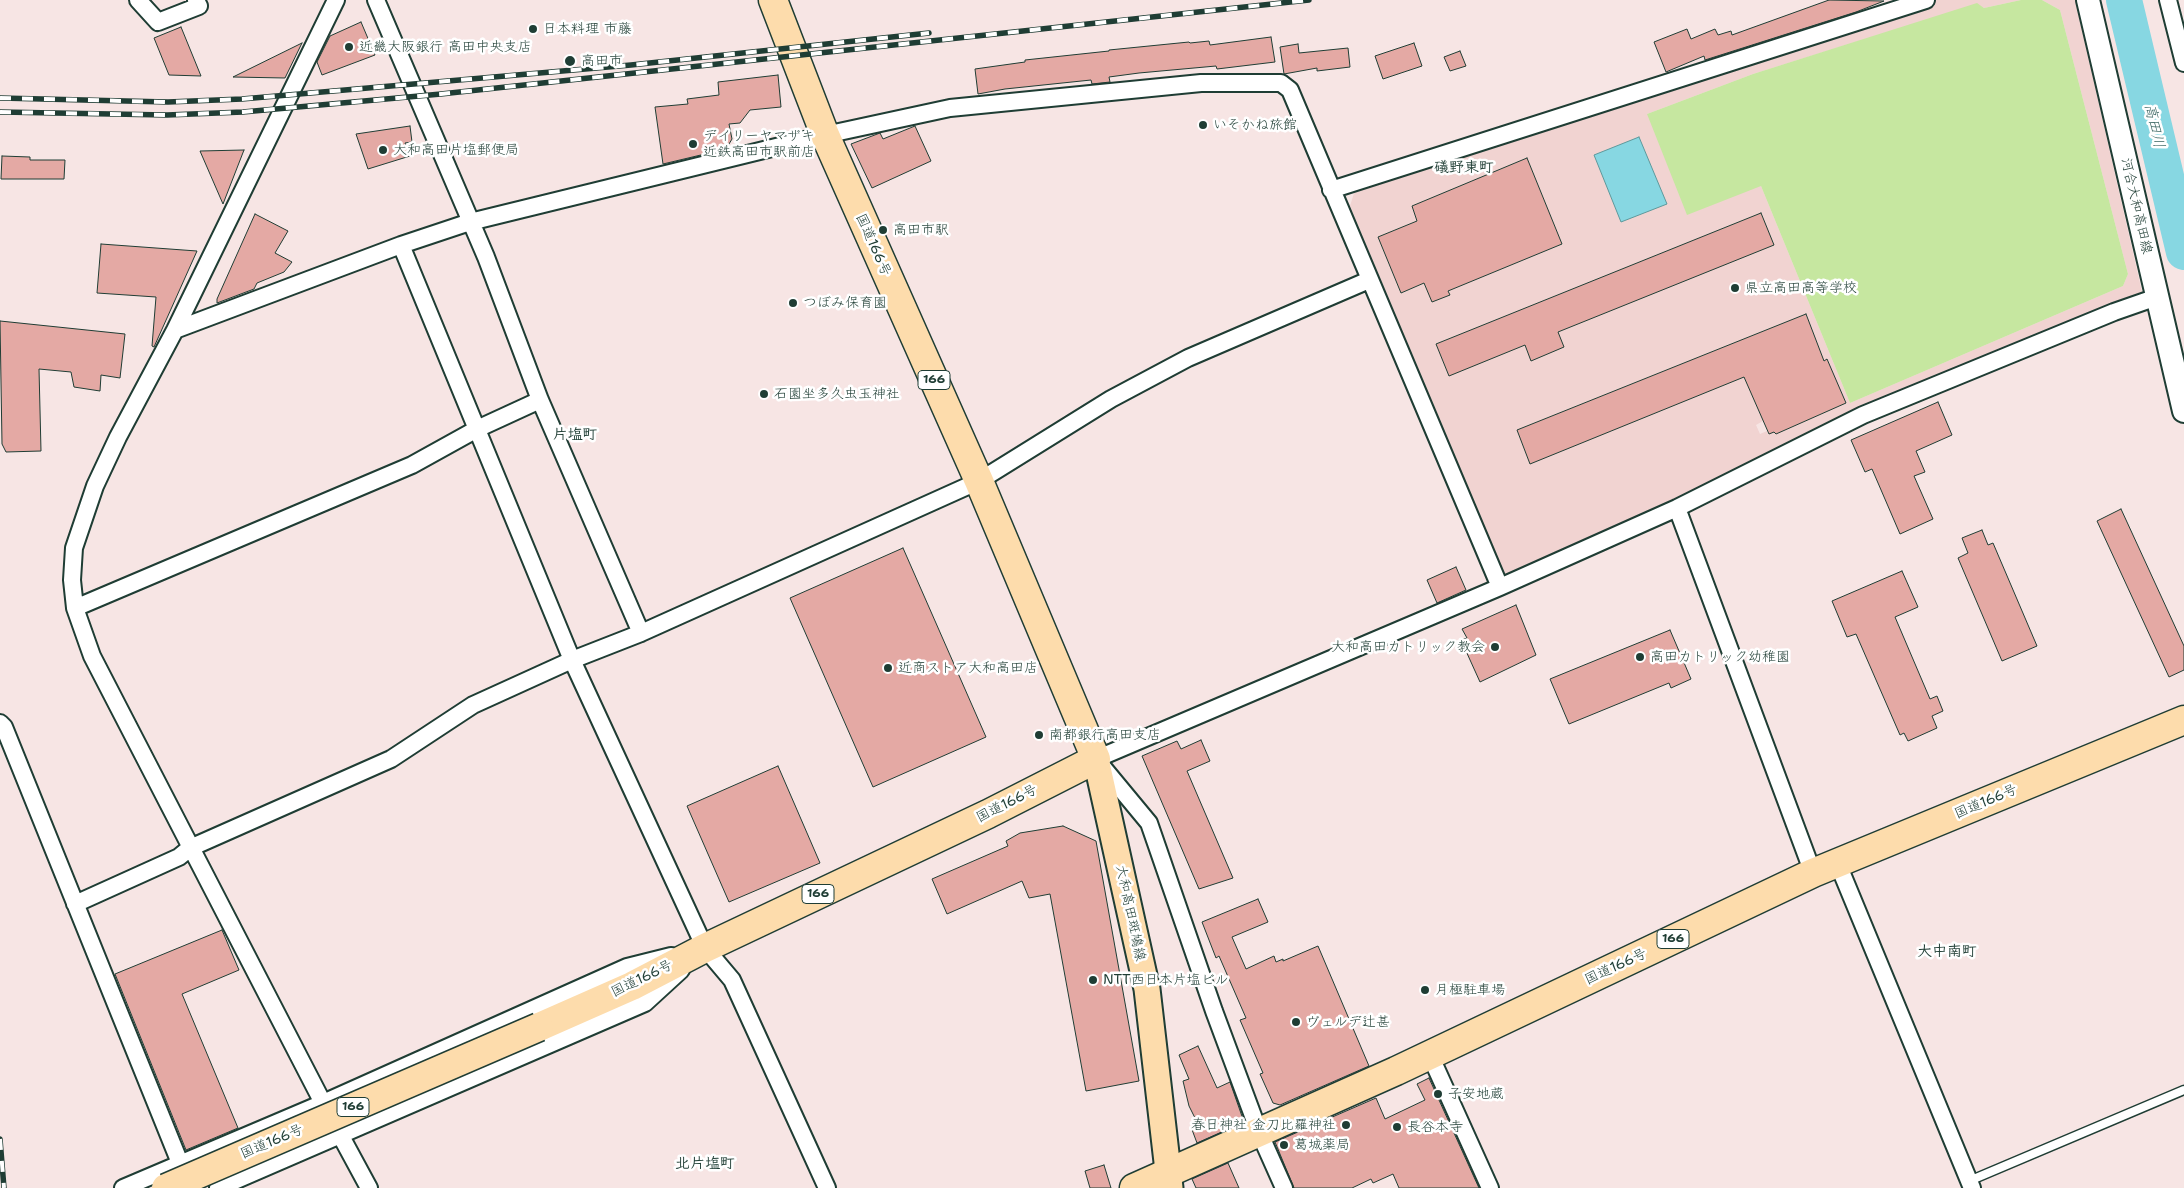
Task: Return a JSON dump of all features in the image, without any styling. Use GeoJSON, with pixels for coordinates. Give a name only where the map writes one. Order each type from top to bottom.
{"type":"FeatureCollection","features":[{"type":"Feature","properties":{"kind":"highway","name":"国道166号"},"geometry":{"type":"LineString","coordinates":[[166,1188],[632,986],[705,948],[988,814],[1096,758],[979,480],[824,136],[773,0]]}},
{"type":"Feature","properties":{"kind":"highway","name":"国道166号"},"geometry":{"type":"LineString","coordinates":[[1134,1188],[1170,1181],[1259,1132],[1430,1055],[1826,868],[2184,720]]}},
{"type":"Feature","properties":{"kind":"main road","name":"河合大和高田線"},"geometry":{"type":"LineString","coordinates":[[2088,0],[2184,411]]}},
{"type":"Feature","properties":{"kind":"main road","name":"大和高田斑鳩線"},"geometry":{"type":"LineString","coordinates":[[1096,758],[1147,989],[1170,1181]]}},
{"type":"Feature","properties":{"kind":"street"},"geometry":{"type":"LineString","coordinates":[[138,0],[158,22],[199,6],[196,0]]}},
{"type":"Feature","properties":{"kind":"street"},"geometry":{"type":"LineString","coordinates":[[336,0],[175,330],[118,437],[96,486],[74,548],[72,580],[75,608],[92,656],[190,848],[369,1188]]}},
{"type":"Feature","properties":{"kind":"street"},"geometry":{"type":"LineString","coordinates":[[376,0],[486,257],[540,400],[641,633]]}},
{"type":"Feature","properties":{"kind":"street"},"geometry":{"type":"LineString","coordinates":[[1331,190],[1926,0]]}},
{"type":"Feature","properties":{"kind":"street"},"geometry":{"type":"LineString","coordinates":[[2168,0],[2184,63]]}},
{"type":"Feature","properties":{"kind":"street"},"geometry":{"type":"LineString","coordinates":[[175,330],[401,245],[470,222],[824,136],[950,108],[1201,83],[1281,83],[1290,90],[1500,587]]}},
{"type":"Feature","properties":{"kind":"street"},"geometry":{"type":"LineString","coordinates":[[401,245],[572,660],[705,948],[732,980],[827,1188]]}},
{"type":"Feature","properties":{"kind":"street"},"geometry":{"type":"LineString","coordinates":[[75,904],[179,856],[190,848],[391,759],[473,705],[572,660],[641,633],[979,480],[1111,399],[1188,358],[1369,280]]}},
{"type":"Feature","properties":{"kind":"street"},"geometry":{"type":"LineString","coordinates":[[1284,1188],[1259,1132],[1214,1011],[1149,823],[1096,758],[1500,587],[1677,508],[1863,415],[2114,312],[2157,297]]}},
{"type":"Feature","properties":{"kind":"street"},"geometry":{"type":"LineString","coordinates":[[75,608],[412,465],[477,428],[540,400]]}},
{"type":"Feature","properties":{"kind":"street"},"geometry":{"type":"LineString","coordinates":[[1677,508],[1826,868],[1971,1184]]}},
{"type":"Feature","properties":{"kind":"street"},"geometry":{"type":"LineString","coordinates":[[0,723],[4,727],[180,1163]]}},
{"type":"Feature","properties":{"kind":"street"},"geometry":{"type":"LineString","coordinates":[[123,1188],[323,1103],[627,966],[705,948]]}},
{"type":"Feature","properties":{"kind":"street"},"geometry":{"type":"LineString","coordinates":[[218,1188],[342,1136],[645,1003],[705,948]]}},
{"type":"Feature","properties":{"kind":"street"},"geometry":{"type":"LineString","coordinates":[[1430,1055],[1490,1188]]}},
{"type":"Feature","properties":{"kind":"lane"},"geometry":{"type":"LineString","coordinates":[[1971,1184],[2184,1090]]}},
{"type":"Feature","properties":{"kind":"shaded area","name":"県立高田高等学校"},"geometry":{"type":"Polygon","coordinates":[[[1937,0],[2021,0],[1984,8],[1977,4],[1753,74],[1647,114],[1761,186],[1850,403],[2123,286],[2128,274],[2060,10],[2042,0],[2075,0],[2142,292],[2024,342],[1656,511],[1505,575],[1350,206],[1355,190],[1488,144],[1937,0]],[[1527,158],[1412,206],[1417,221],[1378,237],[1402,293],[1424,283],[1432,302],[1450,295],[1448,291],[1562,244],[1527,158]],[[1761,213],[1436,344],[1449,375],[1525,345],[1531,360],[1564,347],[1558,332],[1773,245],[1761,213]],[[1806,314],[1517,430],[1530,464],[1818,347],[1806,314]],[[1827,360],[1807,368],[1763,421],[1756,425],[1760,434],[1767,431],[1768,434],[1774,432],[1776,434],[1846,403],[1827,360]]]}},
{"type":"Feature","properties":{"kind":"green space"},"geometry":{"type":"Polygon","coordinates":[[[2021,0],[2042,0],[2060,10],[2128,274],[2123,286],[1850,403],[1761,186],[1687,215],[1647,114],[1753,74],[1977,3],[1984,8],[2021,0]]]}},
{"type":"Feature","properties":{"kind":"water"},"geometry":{"type":"Polygon","coordinates":[[[1639,137],[1667,204],[1621,222],[1594,155],[1639,137]]]}},
{"type":"Feature","properties":{"kind":"building"},"geometry":{"type":"Polygon","coordinates":[[[1829,0],[1884,1],[1856,12],[1705,60],[1704,56],[1666,72],[1654,42],[1687,29],[1691,39],[1715,29],[1718,35],[1731,31],[1732,35],[1829,0]]]}},
{"type":"Feature","properties":{"kind":"building"},"geometry":{"type":"Polygon","coordinates":[[[361,22],[375,55],[322,75],[317,62],[330,36],[361,22]]]}},
{"type":"Feature","properties":{"kind":"building"},"geometry":{"type":"Polygon","coordinates":[[[181,27],[201,76],[169,75],[154,38],[181,27]]]}},
{"type":"Feature","properties":{"kind":"building"},"geometry":{"type":"Polygon","coordinates":[[[1271,37],[1275,62],[1217,69],[1216,66],[1139,73],[1109,77],[1110,82],[1092,84],[1091,80],[1005,89],[978,94],[975,69],[1025,62],[1025,60],[1109,50],[1209,41],[1210,45],[1271,37]]]}},
{"type":"Feature","properties":{"kind":"building"},"geometry":{"type":"Polygon","coordinates":[[[302,43],[285,78],[233,77],[302,43]]]}},
{"type":"Feature","properties":{"kind":"building"},"geometry":{"type":"Polygon","coordinates":[[[1414,43],[1422,66],[1383,79],[1375,56],[1414,43]]]}},
{"type":"Feature","properties":{"kind":"building"},"geometry":{"type":"Polygon","coordinates":[[[1298,44],[1299,53],[1348,48],[1350,67],[1317,71],[1317,68],[1284,74],[1280,47],[1298,44]]]}},
{"type":"Feature","properties":{"kind":"building"},"geometry":{"type":"Polygon","coordinates":[[[1460,51],[1466,66],[1450,71],[1444,57],[1460,51]]]}},
{"type":"Feature","properties":{"kind":"building"},"geometry":{"type":"Polygon","coordinates":[[[778,75],[781,107],[750,110],[740,123],[729,124],[732,139],[726,149],[663,164],[655,107],[688,104],[687,99],[719,95],[718,82],[778,75]]]}},
{"type":"Feature","properties":{"kind":"building"},"geometry":{"type":"Polygon","coordinates":[[[410,126],[412,142],[405,143],[410,156],[368,169],[356,134],[410,126]]]}},
{"type":"Feature","properties":{"kind":"building"},"geometry":{"type":"Polygon","coordinates":[[[915,126],[931,161],[872,188],[851,144],[880,133],[883,139],[915,126]]]}},
{"type":"Feature","properties":{"kind":"building"},"geometry":{"type":"Polygon","coordinates":[[[244,150],[223,204],[200,151],[244,150]]]}},
{"type":"Feature","properties":{"kind":"building"},"geometry":{"type":"Polygon","coordinates":[[[2,156],[30,157],[30,160],[65,160],[64,179],[1,179],[2,156]]]}},
{"type":"Feature","properties":{"kind":"building"},"geometry":{"type":"Polygon","coordinates":[[[1527,158],[1562,244],[1448,291],[1450,295],[1432,302],[1424,283],[1401,293],[1378,237],[1417,221],[1412,206],[1527,158]]]}},
{"type":"Feature","properties":{"kind":"building"},"geometry":{"type":"Polygon","coordinates":[[[1761,213],[1774,245],[1558,332],[1564,347],[1531,361],[1525,345],[1449,376],[1436,344],[1761,213]]]}},
{"type":"Feature","properties":{"kind":"building"},"geometry":{"type":"Polygon","coordinates":[[[255,214],[288,231],[275,253],[292,262],[284,272],[257,283],[254,289],[217,303],[217,299],[255,214]]]}},
{"type":"Feature","properties":{"kind":"building"},"geometry":{"type":"Polygon","coordinates":[[[101,244],[197,251],[154,347],[152,346],[156,297],[97,293],[101,244]]]}},
{"type":"Feature","properties":{"kind":"building"},"geometry":{"type":"Polygon","coordinates":[[[1806,314],[1824,361],[1827,359],[1846,403],[1776,434],[1774,432],[1769,434],[1744,377],[1530,464],[1517,430],[1806,314]]]}},
{"type":"Feature","properties":{"kind":"building"},"geometry":{"type":"Polygon","coordinates":[[[0,321],[125,334],[120,378],[101,375],[100,391],[74,387],[71,372],[39,369],[41,451],[6,452],[2,444],[0,321]]]}},
{"type":"Feature","properties":{"kind":"building"},"geometry":{"type":"Polygon","coordinates":[[[1938,402],[1952,435],[1916,451],[1925,472],[1914,476],[1933,519],[1900,534],[1872,469],[1865,472],[1851,440],[1938,402]]]}},
{"type":"Feature","properties":{"kind":"building"},"geometry":{"type":"Polygon","coordinates":[[[2121,509],[2184,646],[2184,670],[2169,677],[2097,521],[2121,509]]]}},
{"type":"Feature","properties":{"kind":"building"},"geometry":{"type":"Polygon","coordinates":[[[1982,530],[1988,545],[1993,543],[2037,646],[2002,661],[1958,558],[1968,553],[1962,538],[1982,530]]]}},
{"type":"Feature","properties":{"kind":"building","name":"近商ストア大和高田店"},"geometry":{"type":"Polygon","coordinates":[[[903,548],[986,737],[873,787],[790,598],[903,548]]]}},
{"type":"Feature","properties":{"kind":"building"},"geometry":{"type":"Polygon","coordinates":[[[1456,567],[1466,590],[1437,603],[1427,580],[1456,567]]]}},
{"type":"Feature","properties":{"kind":"building"},"geometry":{"type":"Polygon","coordinates":[[[1902,571],[1918,607],[1895,617],[1930,699],[1937,696],[1943,711],[1932,716],[1937,728],[1908,741],[1904,733],[1900,735],[1856,634],[1847,637],[1832,601],[1902,571]]]}},
{"type":"Feature","properties":{"kind":"building"},"geometry":{"type":"Polygon","coordinates":[[[1516,605],[1536,655],[1480,682],[1461,640],[1467,638],[1462,629],[1516,605]]]}},
{"type":"Feature","properties":{"kind":"building"},"geometry":{"type":"Polygon","coordinates":[[[1670,630],[1691,679],[1671,688],[1669,683],[1569,724],[1550,679],[1670,630]]]}},
{"type":"Feature","properties":{"kind":"building"},"geometry":{"type":"Polygon","coordinates":[[[1201,740],[1210,761],[1187,771],[1233,878],[1199,889],[1142,756],[1177,741],[1181,749],[1201,740]]]}},
{"type":"Feature","properties":{"kind":"building"},"geometry":{"type":"Polygon","coordinates":[[[778,766],[820,863],[729,902],[687,806],[778,766]]]}},
{"type":"Feature","properties":{"kind":"building"},"geometry":{"type":"Polygon","coordinates":[[[1063,826],[1096,841],[1139,1081],[1086,1091],[1050,894],[1029,898],[1022,881],[947,914],[932,879],[1008,846],[1006,841],[1020,833],[1063,826]]]}},
{"type":"Feature","properties":{"kind":"building","name":"ヴェルデ辻甚"},"geometry":{"type":"Polygon","coordinates":[[[1258,899],[1268,922],[1232,937],[1246,969],[1274,956],[1276,962],[1283,959],[1283,961],[1318,946],[1369,1066],[1280,1105],[1273,1103],[1260,1074],[1263,1073],[1240,1020],[1246,1018],[1219,956],[1216,958],[1202,922],[1258,899]]]}},
{"type":"Feature","properties":{"kind":"building"},"geometry":{"type":"Polygon","coordinates":[[[222,930],[239,970],[182,994],[238,1128],[186,1150],[115,974],[222,930]]]}},
{"type":"Feature","properties":{"kind":"building"},"geometry":{"type":"Polygon","coordinates":[[[1198,1046],[1217,1088],[1230,1082],[1244,1122],[1197,1143],[1191,1127],[1198,1124],[1189,1106],[1183,1081],[1189,1079],[1179,1055],[1198,1046]]]}},
{"type":"Feature","properties":{"kind":"building"},"geometry":{"type":"Polygon","coordinates":[[[1429,1078],[1479,1188],[1399,1188],[1393,1174],[1373,1183],[1371,1179],[1352,1188],[1294,1188],[1275,1142],[1376,1098],[1385,1119],[1425,1100],[1417,1084],[1429,1078]]]}},
{"type":"Feature","properties":{"kind":"building"},"geometry":{"type":"Polygon","coordinates":[[[1228,1163],[1239,1188],[1196,1188],[1192,1179],[1228,1163]]]}},
{"type":"Feature","properties":{"kind":"building"},"geometry":{"type":"Polygon","coordinates":[[[1104,1165],[1111,1188],[1090,1188],[1085,1171],[1104,1165]]]}},
{"type":"Feature","properties":{"kind":"waterway","name":"高田川"},"geometry":{"type":"LineString","coordinates":[[2124,0],[2184,252]]}},
{"type":"Feature","properties":{"kind":"railway"},"geometry":{"type":"LineString","coordinates":[[0,112],[167,115],[243,112],[441,94],[1309,0]]}},
{"type":"Feature","properties":{"kind":"railway"},"geometry":{"type":"LineString","coordinates":[[0,98],[168,102],[242,99],[631,65],[929,33]]}},
{"type":"Feature","properties":{"kind":"railway"},"geometry":{"type":"LineString","coordinates":[[0,1139],[4,1188]]}},
{"type":"Feature","properties":{"kind":"place","name":"日本料理 市藤"},"geometry":{"type":"Point","coordinates":[533,29]}},
{"type":"Feature","properties":{"kind":"place","name":"近畿大阪銀行 高田中央支店"},"geometry":{"type":"Point","coordinates":[349,47]}},
{"type":"Feature","properties":{"kind":"place","name":"高田市"},"geometry":{"type":"Point","coordinates":[570,61]}},
{"type":"Feature","properties":{"kind":"place","name":"いそかね旅館"},"geometry":{"type":"Point","coordinates":[1203,125]}},
{"type":"Feature","properties":{"kind":"place","name":"デイリーヤマザキ 近鉄高田市駅前店"},"geometry":{"type":"Point","coordinates":[693,144]}},
{"type":"Feature","properties":{"kind":"place","name":"大和高田片塩郵便局"},"geometry":{"type":"Point","coordinates":[383,150]}},
{"type":"Feature","properties":{"kind":"place","name":"高田市駅"},"geometry":{"type":"Point","coordinates":[883,230]}},
{"type":"Feature","properties":{"kind":"place","name":"県立高田高等学校"},"geometry":{"type":"Point","coordinates":[1735,288]}},
{"type":"Feature","properties":{"kind":"place","name":"つぼみ保育園"},"geometry":{"type":"Point","coordinates":[793,303]}},
{"type":"Feature","properties":{"kind":"place","name":"石園坐多久虫玉神社"},"geometry":{"type":"Point","coordinates":[764,394]}},
{"type":"Feature","properties":{"kind":"place","name":"大和高田カトリック教会"},"geometry":{"type":"Point","coordinates":[1495,647]}},
{"type":"Feature","properties":{"kind":"place","name":"高田カトリック幼稚園"},"geometry":{"type":"Point","coordinates":[1640,657]}},
{"type":"Feature","properties":{"kind":"place","name":"近商ストア大和高田店"},"geometry":{"type":"Point","coordinates":[888,668]}},
{"type":"Feature","properties":{"kind":"place","name":"南都銀行高田支店"},"geometry":{"type":"Point","coordinates":[1039,735]}},
{"type":"Feature","properties":{"kind":"place","name":"NTT西日本片塩ビル"},"geometry":{"type":"Point","coordinates":[1093,980]}},
{"type":"Feature","properties":{"kind":"place","name":"月極駐車場"},"geometry":{"type":"Point","coordinates":[1425,990]}},
{"type":"Feature","properties":{"kind":"place","name":"ヴェルデ辻甚"},"geometry":{"type":"Point","coordinates":[1296,1022]}},
{"type":"Feature","properties":{"kind":"place","name":"子安地蔵"},"geometry":{"type":"Point","coordinates":[1438,1094]}},
{"type":"Feature","properties":{"kind":"place","name":"春日神社 金刀比羅神社"},"geometry":{"type":"Point","coordinates":[1346,1125]}},
{"type":"Feature","properties":{"kind":"place","name":"長谷本寺"},"geometry":{"type":"Point","coordinates":[1397,1127]}},
{"type":"Feature","properties":{"kind":"place","name":"葛城薬局"},"geometry":{"type":"Point","coordinates":[1284,1145]}},
{"type":"Feature","properties":{"kind":"district","name":"礒野東町"},"geometry":{"type":"Point","coordinates":[1464,168]}},
{"type":"Feature","properties":{"kind":"district","name":"片塩町"},"geometry":{"type":"Point","coordinates":[575,435]}},
{"type":"Feature","properties":{"kind":"district","name":"大中南町"},"geometry":{"type":"Point","coordinates":[1947,952]}},
{"type":"Feature","properties":{"kind":"district","name":"北片塩町"},"geometry":{"type":"Point","coordinates":[705,1164]}}]}
